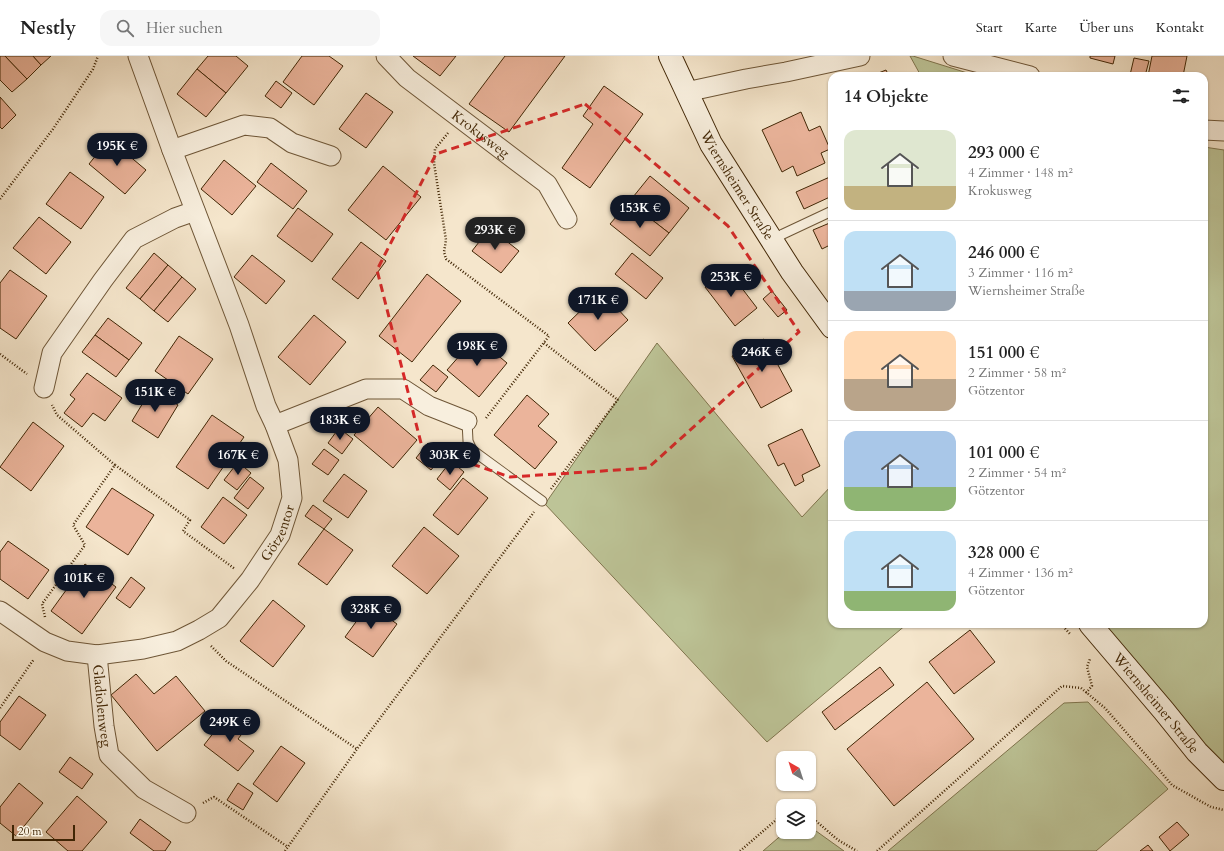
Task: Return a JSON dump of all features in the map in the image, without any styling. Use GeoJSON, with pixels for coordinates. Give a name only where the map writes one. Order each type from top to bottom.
{"type":"FeatureCollection","features":[{"type":"Feature","properties":{"kind":"main road","name":"Wiernsheimer Straße"},"geometry":{"type":"LineString","coordinates":[[670,56],[711,144],[792,272],[828,322]]}},
{"type":"Feature","properties":{"kind":"main road","name":"Wiernsheimer Straße"},"geometry":{"type":"LineString","coordinates":[[1093,628],[1197,752],[1224,779]]}},
{"type":"Feature","properties":{"kind":"street","name":"Götzentor"},"geometry":{"type":"LineString","coordinates":[[0,611],[45,642],[67,651],[97,655],[143,649],[177,641],[219,618],[250,580],[280,535],[292,498],[288,460],[266,406],[238,325],[138,56]]}},
{"type":"Feature","properties":{"kind":"street","name":"Krokusweg"},"geometry":{"type":"LineString","coordinates":[[386,56],[406,78],[546,184],[567,219]]}},
{"type":"Feature","properties":{"kind":"street"},"geometry":{"type":"LineString","coordinates":[[686,92],[860,56]]}},
{"type":"Feature","properties":{"kind":"street"},"geometry":{"type":"LineString","coordinates":[[953,56],[1015,72]]}},
{"type":"Feature","properties":{"kind":"street"},"geometry":{"type":"LineString","coordinates":[[172,150],[244,125],[270,128],[292,143],[331,156]]}},
{"type":"Feature","properties":{"kind":"street"},"geometry":{"type":"LineString","coordinates":[[1208,130],[1224,131]]}},
{"type":"Feature","properties":{"kind":"street"},"geometry":{"type":"LineString","coordinates":[[44,388],[52,353],[103,280],[134,239],[175,218],[195,211]]}},
{"type":"Feature","properties":{"kind":"street"},"geometry":{"type":"LineString","coordinates":[[275,425],[366,389],[403,389],[429,406],[467,422]]}},
{"type":"Feature","properties":{"kind":"street","name":"Gladiolenweg"},"geometry":{"type":"LineString","coordinates":[[97,655],[104,726],[109,755],[144,789],[186,813]]}},
{"type":"Feature","properties":{"kind":"lane"},"geometry":{"type":"LineString","coordinates":[[772,240],[828,213]]}},
{"type":"Feature","properties":{"kind":"lane"},"geometry":{"type":"LineString","coordinates":[[467,422],[468,441],[472,450],[542,501]]}},
{"type":"Feature","properties":{"kind":"path"},"geometry":{"type":"LineString","coordinates":[[0,199],[57,123],[93,69],[98,56]]}},
{"type":"Feature","properties":{"kind":"path"},"geometry":{"type":"LineString","coordinates":[[460,119],[435,148],[434,163],[446,240],[444,252],[446,260],[550,336],[487,418],[467,422]]}},
{"type":"Feature","properties":{"kind":"path"},"geometry":{"type":"LineString","coordinates":[[285,851],[357,749],[618,399],[544,343]]}},
{"type":"Feature","properties":{"kind":"path"},"geometry":{"type":"LineString","coordinates":[[77,432],[115,465],[190,520],[183,531],[250,580]]}},
{"type":"Feature","properties":{"kind":"path"},"geometry":{"type":"LineString","coordinates":[[0,708],[45,642],[48,629],[42,604],[85,545],[73,525],[115,465]]}},
{"type":"Feature","properties":{"kind":"path"},"geometry":{"type":"LineString","coordinates":[[199,630],[205,641],[226,661],[357,749]]}},
{"type":"Feature","properties":{"kind":"path"},"geometry":{"type":"LineString","coordinates":[[1086,693],[1092,686],[1088,667],[1090,659]]}},
{"type":"Feature","properties":{"kind":"path"},"geometry":{"type":"LineString","coordinates":[[877,851],[1062,686],[1082,688],[1086,693],[1092,696],[1105,708],[1172,785],[1211,807],[1224,810]]}},
{"type":"Feature","properties":{"kind":"path"},"geometry":{"type":"LineString","coordinates":[[186,813],[214,797],[288,847]]}},
{"type":"Feature","properties":{"kind":"path"},"geometry":{"type":"LineString","coordinates":[[740,851],[776,820]]}},
{"type":"Feature","properties":{"kind":"path"},"geometry":{"type":"LineString","coordinates":[[816,821],[838,840],[857,851]]}},
{"type":"Feature","properties":{"kind":"highlighted area"},"geometry":{"type":"Polygon","coordinates":[[[585,104],[728,226],[799,332],[648,468],[510,477],[422,447],[377,270],[436,154],[585,104]]]}},
{"type":"Feature","properties":{"kind":"green space"},"geometry":{"type":"Polygon","coordinates":[[[910,56],[964,72],[919,72],[910,56]]]}},
{"type":"Feature","properties":{"kind":"green space"},"geometry":{"type":"Polygon","coordinates":[[[1208,148],[1224,150],[1224,765],[1208,749],[1105,628],[1208,628],[1208,148]]]}},
{"type":"Feature","properties":{"kind":"green space"},"geometry":{"type":"Polygon","coordinates":[[[657,343],[802,517],[828,489],[828,628],[902,628],[767,742],[545,504],[657,343]]]}},
{"type":"Feature","properties":{"kind":"green space"},"geometry":{"type":"Polygon","coordinates":[[[1088,702],[1168,789],[1096,851],[888,851],[1064,703],[1088,702]]]}},
{"type":"Feature","properties":{"kind":"green space"},"geometry":{"type":"Polygon","coordinates":[[[816,831],[844,851],[763,851],[777,839],[816,839],[816,831]]]}},
{"type":"Feature","properties":{"kind":"building"},"geometry":{"type":"Polygon","coordinates":[[[0,56],[5,56],[27,79],[12,92],[0,80],[0,56]]]}},
{"type":"Feature","properties":{"kind":"building"},"geometry":{"type":"Polygon","coordinates":[[[5,56],[33,56],[41,65],[27,79],[5,56]]]}},
{"type":"Feature","properties":{"kind":"building"},"geometry":{"type":"Polygon","coordinates":[[[33,56],[51,56],[41,65],[33,56]]]}},
{"type":"Feature","properties":{"kind":"building"},"geometry":{"type":"Polygon","coordinates":[[[208,56],[236,56],[248,66],[226,93],[197,69],[208,56]]]}},
{"type":"Feature","properties":{"kind":"building"},"geometry":{"type":"Polygon","coordinates":[[[302,56],[329,56],[343,66],[314,105],[283,82],[302,56]]]}},
{"type":"Feature","properties":{"kind":"building"},"geometry":{"type":"Polygon","coordinates":[[[413,56],[456,56],[440,76],[413,56]]]}},
{"type":"Feature","properties":{"kind":"building"},"geometry":{"type":"Polygon","coordinates":[[[505,56],[565,56],[509,132],[469,104],[505,56]]]}},
{"type":"Feature","properties":{"kind":"building"},"geometry":{"type":"Polygon","coordinates":[[[1090,56],[1115,56],[1113,64],[1090,58],[1090,56]]]}},
{"type":"Feature","properties":{"kind":"building"},"geometry":{"type":"Polygon","coordinates":[[[1152,56],[1187,56],[1184,72],[1149,72],[1152,56]]]}},
{"type":"Feature","properties":{"kind":"building"},"geometry":{"type":"Polygon","coordinates":[[[1134,58],[1149,61],[1146,72],[1131,72],[1134,58]]]}},
{"type":"Feature","properties":{"kind":"building"},"geometry":{"type":"Polygon","coordinates":[[[197,69],[226,93],[206,117],[177,94],[197,69]]]}},
{"type":"Feature","properties":{"kind":"building"},"geometry":{"type":"Polygon","coordinates":[[[276,81],[292,93],[281,108],[265,96],[276,81]]]}},
{"type":"Feature","properties":{"kind":"building"},"geometry":{"type":"Polygon","coordinates":[[[604,86],[643,114],[590,188],[562,168],[593,124],[583,116],[604,86]]]}},
{"type":"Feature","properties":{"kind":"building"},"geometry":{"type":"Polygon","coordinates":[[[366,93],[393,112],[366,148],[339,129],[366,93]]]}},
{"type":"Feature","properties":{"kind":"building"},"geometry":{"type":"Polygon","coordinates":[[[0,97],[16,115],[2,129],[0,127],[0,97]]]}},
{"type":"Feature","properties":{"kind":"building"},"geometry":{"type":"Polygon","coordinates":[[[801,112],[809,131],[820,126],[828,144],[828,150],[821,153],[825,163],[797,176],[793,166],[782,172],[762,130],[801,112]]]}},
{"type":"Feature","properties":{"kind":"building"},"geometry":{"type":"Polygon","coordinates":[[[109,139],[146,170],[125,194],[89,164],[109,139]]]}},
{"type":"Feature","properties":{"kind":"building"},"geometry":{"type":"Polygon","coordinates":[[[224,160],[256,186],[232,215],[201,189],[224,160]]]}},
{"type":"Feature","properties":{"kind":"building"},"geometry":{"type":"Polygon","coordinates":[[[271,163],[307,191],[293,209],[257,182],[271,163]]]}},
{"type":"Feature","properties":{"kind":"building"},"geometry":{"type":"Polygon","coordinates":[[[383,166],[421,197],[386,240],[348,210],[383,166]]]}},
{"type":"Feature","properties":{"kind":"building"},"geometry":{"type":"Polygon","coordinates":[[[70,172],[104,197],[81,229],[46,204],[70,172]]]}},
{"type":"Feature","properties":{"kind":"building"},"geometry":{"type":"Polygon","coordinates":[[[650,176],[689,208],[669,233],[629,202],[650,176]]]}},
{"type":"Feature","properties":{"kind":"building"},"geometry":{"type":"Polygon","coordinates":[[[828,178],[828,198],[804,209],[796,192],[828,178]]]}},
{"type":"Feature","properties":{"kind":"building"},"geometry":{"type":"Polygon","coordinates":[[[629,202],[669,233],[650,256],[610,224],[629,202]]]}},
{"type":"Feature","properties":{"kind":"building"},"geometry":{"type":"Polygon","coordinates":[[[298,208],[333,234],[312,262],[277,236],[298,208]]]}},
{"type":"Feature","properties":{"kind":"building"},"geometry":{"type":"Polygon","coordinates":[[[39,217],[71,242],[46,274],[13,248],[39,217]]]}},
{"type":"Feature","properties":{"kind":"building"},"geometry":{"type":"Polygon","coordinates":[[[828,224],[828,246],[822,249],[813,230],[828,224]]]}},
{"type":"Feature","properties":{"kind":"building"},"geometry":{"type":"Polygon","coordinates":[[[490,228],[519,251],[501,273],[472,251],[490,228]]]}},
{"type":"Feature","properties":{"kind":"building"},"geometry":{"type":"Polygon","coordinates":[[[361,242],[386,261],[358,299],[332,279],[361,242]]]}},
{"type":"Feature","properties":{"kind":"building"},"geometry":{"type":"Polygon","coordinates":[[[154,253],[168,265],[140,299],[126,288],[154,253]]]}},
{"type":"Feature","properties":{"kind":"building"},"geometry":{"type":"Polygon","coordinates":[[[632,253],[663,278],[646,299],[615,274],[632,253]]]}},
{"type":"Feature","properties":{"kind":"building"},"geometry":{"type":"Polygon","coordinates":[[[252,255],[285,281],[266,304],[234,277],[252,255]]]}},
{"type":"Feature","properties":{"kind":"building"},"geometry":{"type":"Polygon","coordinates":[[[168,265],[182,277],[154,311],[140,299],[168,265]]]}},
{"type":"Feature","properties":{"kind":"building"},"geometry":{"type":"Polygon","coordinates":[[[10,270],[47,296],[16,339],[0,328],[0,283],[10,270]]]}},
{"type":"Feature","properties":{"kind":"building"},"geometry":{"type":"Polygon","coordinates":[[[728,270],[757,308],[735,326],[705,287],[728,270]]]}},
{"type":"Feature","properties":{"kind":"building"},"geometry":{"type":"Polygon","coordinates":[[[427,274],[461,301],[412,362],[379,336],[427,274]]]}},
{"type":"Feature","properties":{"kind":"building"},"geometry":{"type":"Polygon","coordinates":[[[182,277],[196,289],[168,322],[154,311],[182,277]]]}},
{"type":"Feature","properties":{"kind":"building"},"geometry":{"type":"Polygon","coordinates":[[[601,291],[628,320],[595,351],[568,323],[601,291]]]}},
{"type":"Feature","properties":{"kind":"building"},"geometry":{"type":"Polygon","coordinates":[[[772,291],[787,310],[778,317],[763,299],[772,291]]]}},
{"type":"Feature","properties":{"kind":"building"},"geometry":{"type":"Polygon","coordinates":[[[314,315],[346,342],[310,385],[278,357],[314,315]]]}},
{"type":"Feature","properties":{"kind":"building"},"geometry":{"type":"Polygon","coordinates":[[[108,318],[142,343],[129,360],[95,335],[108,318]]]}},
{"type":"Feature","properties":{"kind":"building"},"geometry":{"type":"Polygon","coordinates":[[[95,335],[129,360],[116,377],[82,352],[95,335]]]}},
{"type":"Feature","properties":{"kind":"building"},"geometry":{"type":"Polygon","coordinates":[[[179,336],[213,359],[188,394],[155,371],[179,336]]]}},
{"type":"Feature","properties":{"kind":"building"},"geometry":{"type":"Polygon","coordinates":[[[476,337],[507,363],[479,397],[447,370],[476,337]]]}},
{"type":"Feature","properties":{"kind":"building"},"geometry":{"type":"Polygon","coordinates":[[[764,339],[792,391],[761,408],[732,356],[764,339]]]}},
{"type":"Feature","properties":{"kind":"building"},"geometry":{"type":"Polygon","coordinates":[[[433,365],[448,377],[436,392],[420,380],[433,365]]]}},
{"type":"Feature","properties":{"kind":"building"},"geometry":{"type":"Polygon","coordinates":[[[87,373],[122,398],[105,421],[93,413],[82,427],[64,413],[75,399],[70,395],[87,373]]]}},
{"type":"Feature","properties":{"kind":"building"},"geometry":{"type":"Polygon","coordinates":[[[152,388],[178,405],[158,438],[132,421],[152,388]]]}},
{"type":"Feature","properties":{"kind":"building"},"geometry":{"type":"Polygon","coordinates":[[[527,395],[549,414],[538,426],[557,442],[535,469],[494,435],[527,395]]]}},
{"type":"Feature","properties":{"kind":"building"},"geometry":{"type":"Polygon","coordinates":[[[378,407],[417,440],[393,468],[354,435],[378,407]]]}},
{"type":"Feature","properties":{"kind":"building"},"geometry":{"type":"Polygon","coordinates":[[[212,415],[244,437],[208,489],[176,467],[212,415]]]}},
{"type":"Feature","properties":{"kind":"building"},"geometry":{"type":"Polygon","coordinates":[[[33,422],[64,446],[31,491],[0,467],[33,422]]]}},
{"type":"Feature","properties":{"kind":"building"},"geometry":{"type":"Polygon","coordinates":[[[339,428],[353,439],[342,454],[328,443],[339,428]]]}},
{"type":"Feature","properties":{"kind":"building"},"geometry":{"type":"Polygon","coordinates":[[[802,429],[820,466],[802,475],[804,481],[795,486],[784,463],[778,466],[768,445],[802,429]]]}},
{"type":"Feature","properties":{"kind":"building"},"geometry":{"type":"Polygon","coordinates":[[[428,443],[443,455],[431,470],[416,458],[428,443]]]}},
{"type":"Feature","properties":{"kind":"building"},"geometry":{"type":"Polygon","coordinates":[[[324,449],[339,460],[328,475],[312,464],[324,449]]]}},
{"type":"Feature","properties":{"kind":"building"},"geometry":{"type":"Polygon","coordinates":[[[451,461],[464,472],[450,490],[437,479],[451,461]]]}},
{"type":"Feature","properties":{"kind":"building"},"geometry":{"type":"Polygon","coordinates":[[[238,462],[251,473],[237,490],[224,480],[238,462]]]}},
{"type":"Feature","properties":{"kind":"building"},"geometry":{"type":"Polygon","coordinates":[[[344,474],[367,491],[348,518],[323,501],[344,474]]]}},
{"type":"Feature","properties":{"kind":"building"},"geometry":{"type":"Polygon","coordinates":[[[250,477],[264,488],[248,509],[234,498],[250,477]]]}},
{"type":"Feature","properties":{"kind":"building"},"geometry":{"type":"Polygon","coordinates":[[[463,478],[488,498],[458,535],[433,515],[463,478]]]}},
{"type":"Feature","properties":{"kind":"building"},"geometry":{"type":"Polygon","coordinates":[[[112,488],[154,515],[128,555],[86,527],[112,488]]]}},
{"type":"Feature","properties":{"kind":"building"},"geometry":{"type":"Polygon","coordinates":[[[223,497],[247,515],[224,544],[201,527],[223,497]]]}},
{"type":"Feature","properties":{"kind":"building"},"geometry":{"type":"Polygon","coordinates":[[[313,505],[332,519],[324,529],[305,516],[313,505]]]}},
{"type":"Feature","properties":{"kind":"building"},"geometry":{"type":"Polygon","coordinates":[[[424,527],[459,556],[427,594],[392,566],[424,527]]]}},
{"type":"Feature","properties":{"kind":"building"},"geometry":{"type":"Polygon","coordinates":[[[324,529],[353,550],[327,585],[298,564],[324,529]]]}},
{"type":"Feature","properties":{"kind":"building"},"geometry":{"type":"Polygon","coordinates":[[[8,541],[49,570],[28,599],[0,579],[0,552],[8,541]]]}},
{"type":"Feature","properties":{"kind":"building"},"geometry":{"type":"Polygon","coordinates":[[[85,564],[116,587],[82,634],[51,611],[85,564]]]}},
{"type":"Feature","properties":{"kind":"building"},"geometry":{"type":"Polygon","coordinates":[[[131,577],[145,588],[130,608],[116,598],[131,577]]]}},
{"type":"Feature","properties":{"kind":"building"},"geometry":{"type":"Polygon","coordinates":[[[273,600],[305,626],[273,667],[240,641],[273,600]]]}},
{"type":"Feature","properties":{"kind":"building"},"geometry":{"type":"Polygon","coordinates":[[[369,604],[397,624],[373,657],[345,637],[369,604]]]}},
{"type":"Feature","properties":{"kind":"building"},"geometry":{"type":"Polygon","coordinates":[[[970,630],[995,662],[954,694],[929,662],[970,630]]]}},
{"type":"Feature","properties":{"kind":"building"},"geometry":{"type":"Polygon","coordinates":[[[880,667],[894,685],[835,730],[822,712],[880,667]]]}},
{"type":"Feature","properties":{"kind":"building"},"geometry":{"type":"Polygon","coordinates":[[[136,674],[154,694],[176,676],[205,711],[157,751],[111,695],[136,674]]]}},
{"type":"Feature","properties":{"kind":"building"},"geometry":{"type":"Polygon","coordinates":[[[927,682],[974,739],[894,806],[847,749],[927,682]]]}},
{"type":"Feature","properties":{"kind":"building"},"geometry":{"type":"Polygon","coordinates":[[[19,696],[46,715],[20,750],[0,735],[0,722],[19,696]]]}},
{"type":"Feature","properties":{"kind":"building"},"geometry":{"type":"Polygon","coordinates":[[[229,713],[247,727],[238,739],[254,751],[238,771],[204,745],[229,713]]]}},
{"type":"Feature","properties":{"kind":"building"},"geometry":{"type":"Polygon","coordinates":[[[281,746],[305,763],[277,802],[253,784],[281,746]]]}},
{"type":"Feature","properties":{"kind":"building"},"geometry":{"type":"Polygon","coordinates":[[[70,757],[93,774],[82,789],[59,772],[70,757]]]}},
{"type":"Feature","properties":{"kind":"building"},"geometry":{"type":"Polygon","coordinates":[[[19,783],[43,803],[16,836],[0,823],[0,807],[19,783]]]}},
{"type":"Feature","properties":{"kind":"building"},"geometry":{"type":"Polygon","coordinates":[[[238,783],[253,793],[243,810],[227,800],[238,783]]]}},
{"type":"Feature","properties":{"kind":"building"},"geometry":{"type":"Polygon","coordinates":[[[77,796],[107,822],[82,851],[68,851],[46,832],[77,796]]]}},
{"type":"Feature","properties":{"kind":"building"},"geometry":{"type":"Polygon","coordinates":[[[140,819],[171,842],[165,851],[154,851],[130,833],[140,819]]]}},
{"type":"Feature","properties":{"kind":"building"},"geometry":{"type":"Polygon","coordinates":[[[1177,822],[1189,835],[1170,851],[1159,837],[1177,822]]]}},
{"type":"Feature","properties":{"kind":"building"},"geometry":{"type":"Polygon","coordinates":[[[1148,845],[1153,851],[1140,851],[1148,845]]]}}]}
